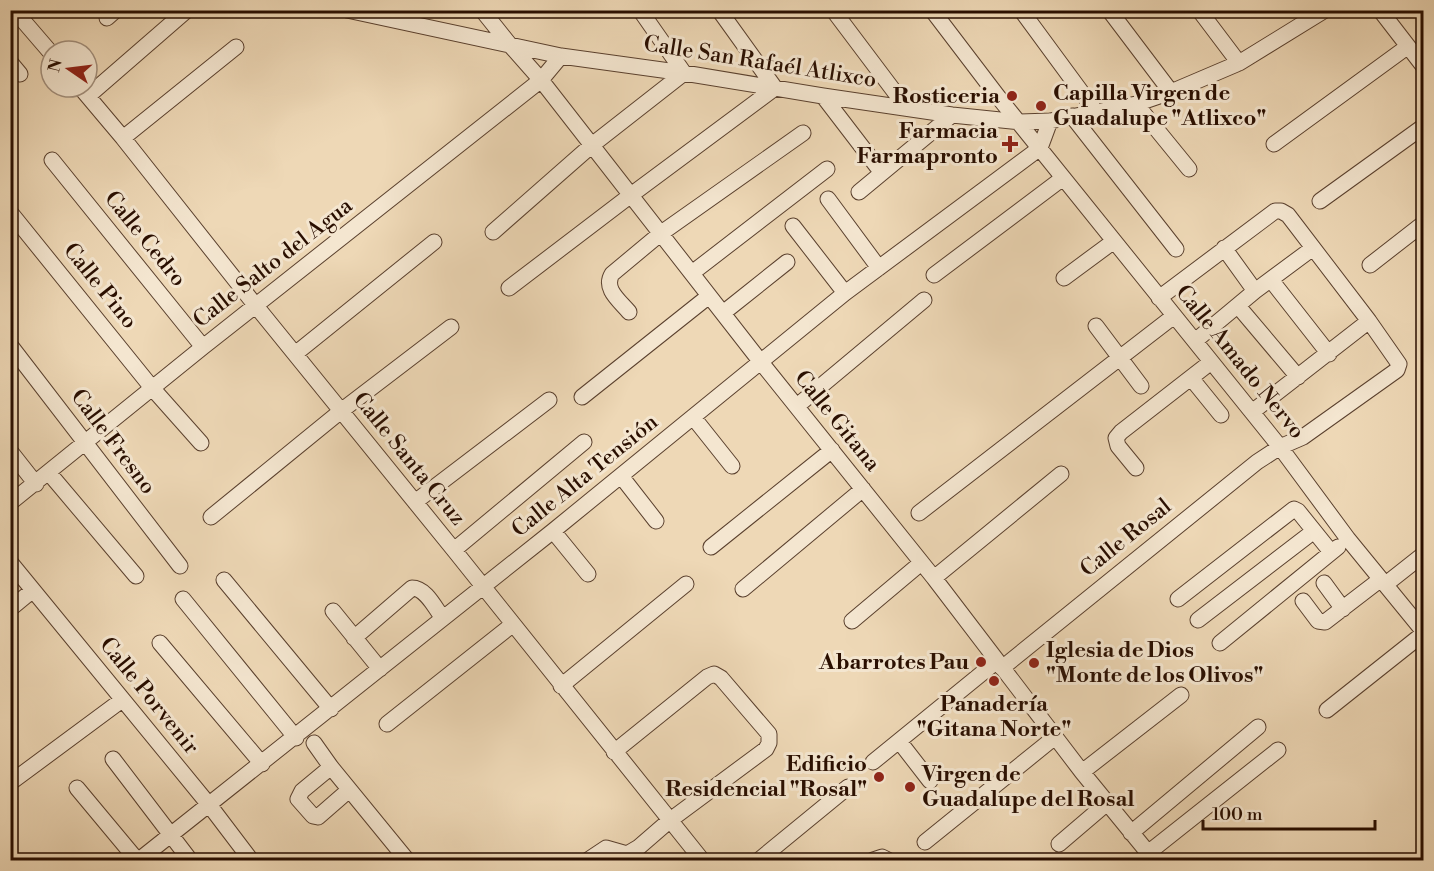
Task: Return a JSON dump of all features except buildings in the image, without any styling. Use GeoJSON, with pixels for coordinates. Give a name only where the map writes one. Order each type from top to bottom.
{"type":"FeatureCollection","features":[{"type":"Feature","properties":{"kind":"street"},"geometry":{"type":"LineString","coordinates":[[14,10],[39,39]]}},
{"type":"Feature","properties":{"kind":"street"},"geometry":{"type":"LineString","coordinates":[[99,80],[187,10]]}},
{"type":"Feature","properties":{"kind":"street","name":"Calle San Rafaél Atlixco"},"geometry":{"type":"LineString","coordinates":[[347,10],[374,13],[561,56],[952,115],[1020,122],[1050,121],[1096,112],[1136,104],[1171,92],[1239,63],[1305,16],[1325,10]]}},
{"type":"Feature","properties":{"kind":"street","name":"Calle Gitana"},"geometry":{"type":"LineString","coordinates":[[482,10],[541,80],[1151,857]]}},
{"type":"Feature","properties":{"kind":"street"},"geometry":{"type":"LineString","coordinates":[[493,232],[592,146],[684,73],[640,10]]}},
{"type":"Feature","properties":{"kind":"street"},"geometry":{"type":"LineString","coordinates":[[509,288],[775,88],[719,10]]}},
{"type":"Feature","properties":{"kind":"street"},"geometry":{"type":"LineString","coordinates":[[833,10],[906,107]]}},
{"type":"Feature","properties":{"kind":"street","name":"Calle Amado Nervo"},"geometry":{"type":"LineString","coordinates":[[932,10],[999,98],[1280,447],[1348,539],[1424,632]]}},
{"type":"Feature","properties":{"kind":"street"},"geometry":{"type":"LineString","coordinates":[[1022,10],[1096,112]]}},
{"type":"Feature","properties":{"kind":"street"},"geometry":{"type":"LineString","coordinates":[[1109,10],[1171,92]]}},
{"type":"Feature","properties":{"kind":"street"},"geometry":{"type":"LineString","coordinates":[[1199,10],[1239,63]]}},
{"type":"Feature","properties":{"kind":"street"},"geometry":{"type":"LineString","coordinates":[[1380,10],[1424,67]]}},
{"type":"Feature","properties":{"kind":"street"},"geometry":{"type":"LineString","coordinates":[[123,138],[236,47]]}},
{"type":"Feature","properties":{"kind":"street"},"geometry":{"type":"LineString","coordinates":[[1274,144],[1407,47]]}},
{"type":"Feature","properties":{"kind":"street","name":"Calle Salto del Agua"},"geometry":{"type":"LineString","coordinates":[[10,503],[541,80],[561,56]]}},
{"type":"Feature","properties":{"kind":"street"},"geometry":{"type":"LineString","coordinates":[[823,96],[882,173]]}},
{"type":"Feature","properties":{"kind":"street","name":"Calle Santa Cruz"},"geometry":{"type":"LineString","coordinates":[[90,99],[702,861]]}},
{"type":"Feature","properties":{"kind":"street"},"geometry":{"type":"LineString","coordinates":[[1136,104],[1189,169]]}},
{"type":"Feature","properties":{"kind":"street"},"geometry":{"type":"LineString","coordinates":[[859,192],[952,115]]}},
{"type":"Feature","properties":{"kind":"street"},"geometry":{"type":"LineString","coordinates":[[1072,116],[1176,249]]}},
{"type":"Feature","properties":{"kind":"street"},"geometry":{"type":"LineString","coordinates":[[1040,148],[1050,121]]}},
{"type":"Feature","properties":{"kind":"street"},"geometry":{"type":"LineString","coordinates":[[1320,201],[1424,126]]}},
{"type":"Feature","properties":{"kind":"street"},"geometry":{"type":"LineString","coordinates":[[629,312],[609,288],[608,280],[612,274],[660,234],[803,133]]}},
{"type":"Feature","properties":{"kind":"street","name":"Calle Alta Tensión"},"geometry":{"type":"LineString","coordinates":[[138,861],[296,738],[442,617],[553,531],[845,293],[1040,148]]}},
{"type":"Feature","properties":{"kind":"street","name":"Calle Cedro"},"geometry":{"type":"LineString","coordinates":[[52,160],[203,347]]}},
{"type":"Feature","properties":{"kind":"street"},"geometry":{"type":"LineString","coordinates":[[692,273],[827,169]]}},
{"type":"Feature","properties":{"kind":"street"},"geometry":{"type":"LineString","coordinates":[[934,275],[1063,178]]}},
{"type":"Feature","properties":{"kind":"street"},"geometry":{"type":"LineString","coordinates":[[828,199],[879,268]]}},
{"type":"Feature","properties":{"kind":"street"},"geometry":{"type":"LineString","coordinates":[[1159,298],[1275,211],[1288,215],[1369,321],[1252,412]]}},
{"type":"Feature","properties":{"kind":"street","name":"Calle Pino"},"geometry":{"type":"LineString","coordinates":[[10,212],[153,389],[201,443]]}},
{"type":"Feature","properties":{"kind":"street"},"geometry":{"type":"LineString","coordinates":[[1370,265],[1424,224]]}},
{"type":"Feature","properties":{"kind":"street"},"geometry":{"type":"LineString","coordinates":[[793,226],[845,293]]}},
{"type":"Feature","properties":{"kind":"street"},"geometry":{"type":"LineString","coordinates":[[1064,278],[1114,241]]}},
{"type":"Feature","properties":{"kind":"street"},"geometry":{"type":"LineString","coordinates":[[295,354],[434,243]]}},
{"type":"Feature","properties":{"kind":"street"},"geometry":{"type":"LineString","coordinates":[[1224,248],[1255,291]]}},
{"type":"Feature","properties":{"kind":"street"},"geometry":{"type":"LineString","coordinates":[[1195,341],[1255,291],[1313,248]]}},
{"type":"Feature","properties":{"kind":"street"},"geometry":{"type":"LineString","coordinates":[[723,313],[787,262]]}},
{"type":"Feature","properties":{"kind":"street"},"geometry":{"type":"LineString","coordinates":[[1271,280],[1329,354]]}},
{"type":"Feature","properties":{"kind":"street"},"geometry":{"type":"LineString","coordinates":[[582,397],[709,296]]}},
{"type":"Feature","properties":{"kind":"street"},"geometry":{"type":"LineString","coordinates":[[797,406],[924,300]]}},
{"type":"Feature","properties":{"kind":"street"},"geometry":{"type":"LineString","coordinates":[[1238,306],[1298,377]]}},
{"type":"Feature","properties":{"kind":"street"},"geometry":{"type":"LineString","coordinates":[[919,513],[1173,316]]}},
{"type":"Feature","properties":{"kind":"street","name":"Calle Rosal"},"geometry":{"type":"LineString","coordinates":[[873,762],[1257,462],[1280,447],[1303,437],[1397,370],[1399,364],[1396,358],[1369,321]]}},
{"type":"Feature","properties":{"kind":"street"},"geometry":{"type":"LineString","coordinates":[[1096,326],[1142,386]]}},
{"type":"Feature","properties":{"kind":"street"},"geometry":{"type":"LineString","coordinates":[[211,517],[341,411],[451,327]]}},
{"type":"Feature","properties":{"kind":"street","name":"Calle Fresno"},"geometry":{"type":"LineString","coordinates":[[10,345],[180,566]]}},
{"type":"Feature","properties":{"kind":"street"},"geometry":{"type":"LineString","coordinates":[[1136,468],[1118,446],[1116,438],[1211,363]]}},
{"type":"Feature","properties":{"kind":"street"},"geometry":{"type":"LineString","coordinates":[[1191,378],[1221,415]]}},
{"type":"Feature","properties":{"kind":"street"},"geometry":{"type":"LineString","coordinates":[[415,502],[549,399]]}},
{"type":"Feature","properties":{"kind":"street"},"geometry":{"type":"LineString","coordinates":[[693,417],[732,466]]}},
{"type":"Feature","properties":{"kind":"street"},"geometry":{"type":"LineString","coordinates":[[454,550],[584,442]]}},
{"type":"Feature","properties":{"kind":"street"},"geometry":{"type":"LineString","coordinates":[[711,547],[832,450]]}},
{"type":"Feature","properties":{"kind":"street"},"geometry":{"type":"LineString","coordinates":[[10,451],[36,484]]}},
{"type":"Feature","properties":{"kind":"street"},"geometry":{"type":"LineString","coordinates":[[49,473],[136,576]]}},
{"type":"Feature","properties":{"kind":"street"},"geometry":{"type":"LineString","coordinates":[[934,578],[1061,474]]}},
{"type":"Feature","properties":{"kind":"street"},"geometry":{"type":"LineString","coordinates":[[621,476],[656,521]]}},
{"type":"Feature","properties":{"kind":"street"},"geometry":{"type":"LineString","coordinates":[[743,589],[863,489]]}},
{"type":"Feature","properties":{"kind":"street"},"geometry":{"type":"LineString","coordinates":[[1178,599],[1294,509],[1331,552]]}},
{"type":"Feature","properties":{"kind":"street"},"geometry":{"type":"LineString","coordinates":[[553,531],[588,574]]}},
{"type":"Feature","properties":{"kind":"street"},"geometry":{"type":"LineString","coordinates":[[1198,620],[1314,531]]}},
{"type":"Feature","properties":{"kind":"street"},"geometry":{"type":"LineString","coordinates":[[1220,643],[1348,539]]}},
{"type":"Feature","properties":{"kind":"street"},"geometry":{"type":"LineString","coordinates":[[1303,601],[1322,623],[1424,554]]}},
{"type":"Feature","properties":{"kind":"street","name":"Calle Porvenir"},"geometry":{"type":"LineString","coordinates":[[10,562],[210,806],[251,861]]}},
{"type":"Feature","properties":{"kind":"street"},"geometry":{"type":"LineString","coordinates":[[852,621],[921,563]]}},
{"type":"Feature","properties":{"kind":"street"},"geometry":{"type":"LineString","coordinates":[[224,580],[331,709]]}},
{"type":"Feature","properties":{"kind":"street"},"geometry":{"type":"LineString","coordinates":[[1324,583],[1343,609]]}},
{"type":"Feature","properties":{"kind":"street"},"geometry":{"type":"LineString","coordinates":[[561,686],[686,584]]}},
{"type":"Feature","properties":{"kind":"street"},"geometry":{"type":"LineString","coordinates":[[354,638],[412,588],[422,591],[442,617]]}},
{"type":"Feature","properties":{"kind":"street"},"geometry":{"type":"LineString","coordinates":[[10,609],[33,590]]}},
{"type":"Feature","properties":{"kind":"street"},"geometry":{"type":"LineString","coordinates":[[183,599],[296,738]]}},
{"type":"Feature","properties":{"kind":"street"},"geometry":{"type":"LineString","coordinates":[[333,610],[380,669]]}},
{"type":"Feature","properties":{"kind":"street"},"geometry":{"type":"LineString","coordinates":[[387,724],[512,625]]}},
{"type":"Feature","properties":{"kind":"street"},"geometry":{"type":"LineString","coordinates":[[1327,710],[1424,632]]}},
{"type":"Feature","properties":{"kind":"street"},"geometry":{"type":"LineString","coordinates":[[160,643],[262,764]]}},
{"type":"Feature","properties":{"kind":"street"},"geometry":{"type":"LineString","coordinates":[[588,861],[606,848],[627,854],[639,848],[669,821],[766,748],[770,742],[769,734],[721,678],[714,674],[707,677],[615,752]]}},
{"type":"Feature","properties":{"kind":"street"},"geometry":{"type":"LineString","coordinates":[[1082,772],[1181,695]]}},
{"type":"Feature","properties":{"kind":"street"},"geometry":{"type":"LineString","coordinates":[[15,780],[122,700]]}},
{"type":"Feature","properties":{"kind":"street"},"geometry":{"type":"LineString","coordinates":[[1131,833],[1258,727]]}},
{"type":"Feature","properties":{"kind":"street"},"geometry":{"type":"LineString","coordinates":[[925,842],[1055,736]]}},
{"type":"Feature","properties":{"kind":"street"},"geometry":{"type":"LineString","coordinates":[[899,741],[930,781]]}},
{"type":"Feature","properties":{"kind":"street"},"geometry":{"type":"LineString","coordinates":[[314,743],[407,861]]}},
{"type":"Feature","properties":{"kind":"street"},"geometry":{"type":"LineString","coordinates":[[1151,857],[1278,750]]}},
{"type":"Feature","properties":{"kind":"street"},"geometry":{"type":"LineString","coordinates":[[113,759],[190,861]]}},
{"type":"Feature","properties":{"kind":"street"},"geometry":{"type":"LineString","coordinates":[[331,767],[302,791],[298,799],[313,816],[318,817],[349,790]]}},
{"type":"Feature","properties":{"kind":"street"},"geometry":{"type":"LineString","coordinates":[[759,861],[849,787]]}},
{"type":"Feature","properties":{"kind":"street"},"geometry":{"type":"LineString","coordinates":[[77,788],[138,861]]}},
{"type":"Feature","properties":{"kind":"street"},"geometry":{"type":"LineString","coordinates":[[1059,844],[1107,803]]}},
{"type":"Feature","properties":{"kind":"place","name":"Rosticeria"},"geometry":{"type":"Point","coordinates":[1012,96]}},
{"type":"Feature","properties":{"kind":"place","name":"Capilla Virgen de Guadalupe \"Atlixco\""},"geometry":{"type":"Point","coordinates":[1041,106]}},
{"type":"Feature","properties":{"kind":"place","name":"Farmacia Farmapronto"},"geometry":{"type":"Point","coordinates":[1010,144]}},
{"type":"Feature","properties":{"kind":"place","name":"Abarrotes Pau"},"geometry":{"type":"Point","coordinates":[981,662]}},
{"type":"Feature","properties":{"kind":"place","name":"Iglesia de Dios \"Monte de los Olivos\""},"geometry":{"type":"Point","coordinates":[1034,663]}},
{"type":"Feature","properties":{"kind":"place","name":"Panadería \"Gitana Norte\""},"geometry":{"type":"Point","coordinates":[994,681]}},
{"type":"Feature","properties":{"kind":"place","name":"Edificio Residencial \"Rosal\""},"geometry":{"type":"Point","coordinates":[879,777]}},
{"type":"Feature","properties":{"kind":"place","name":"Virgen de Guadalupe del Rosal"},"geometry":{"type":"Point","coordinates":[910,787]}}]}
